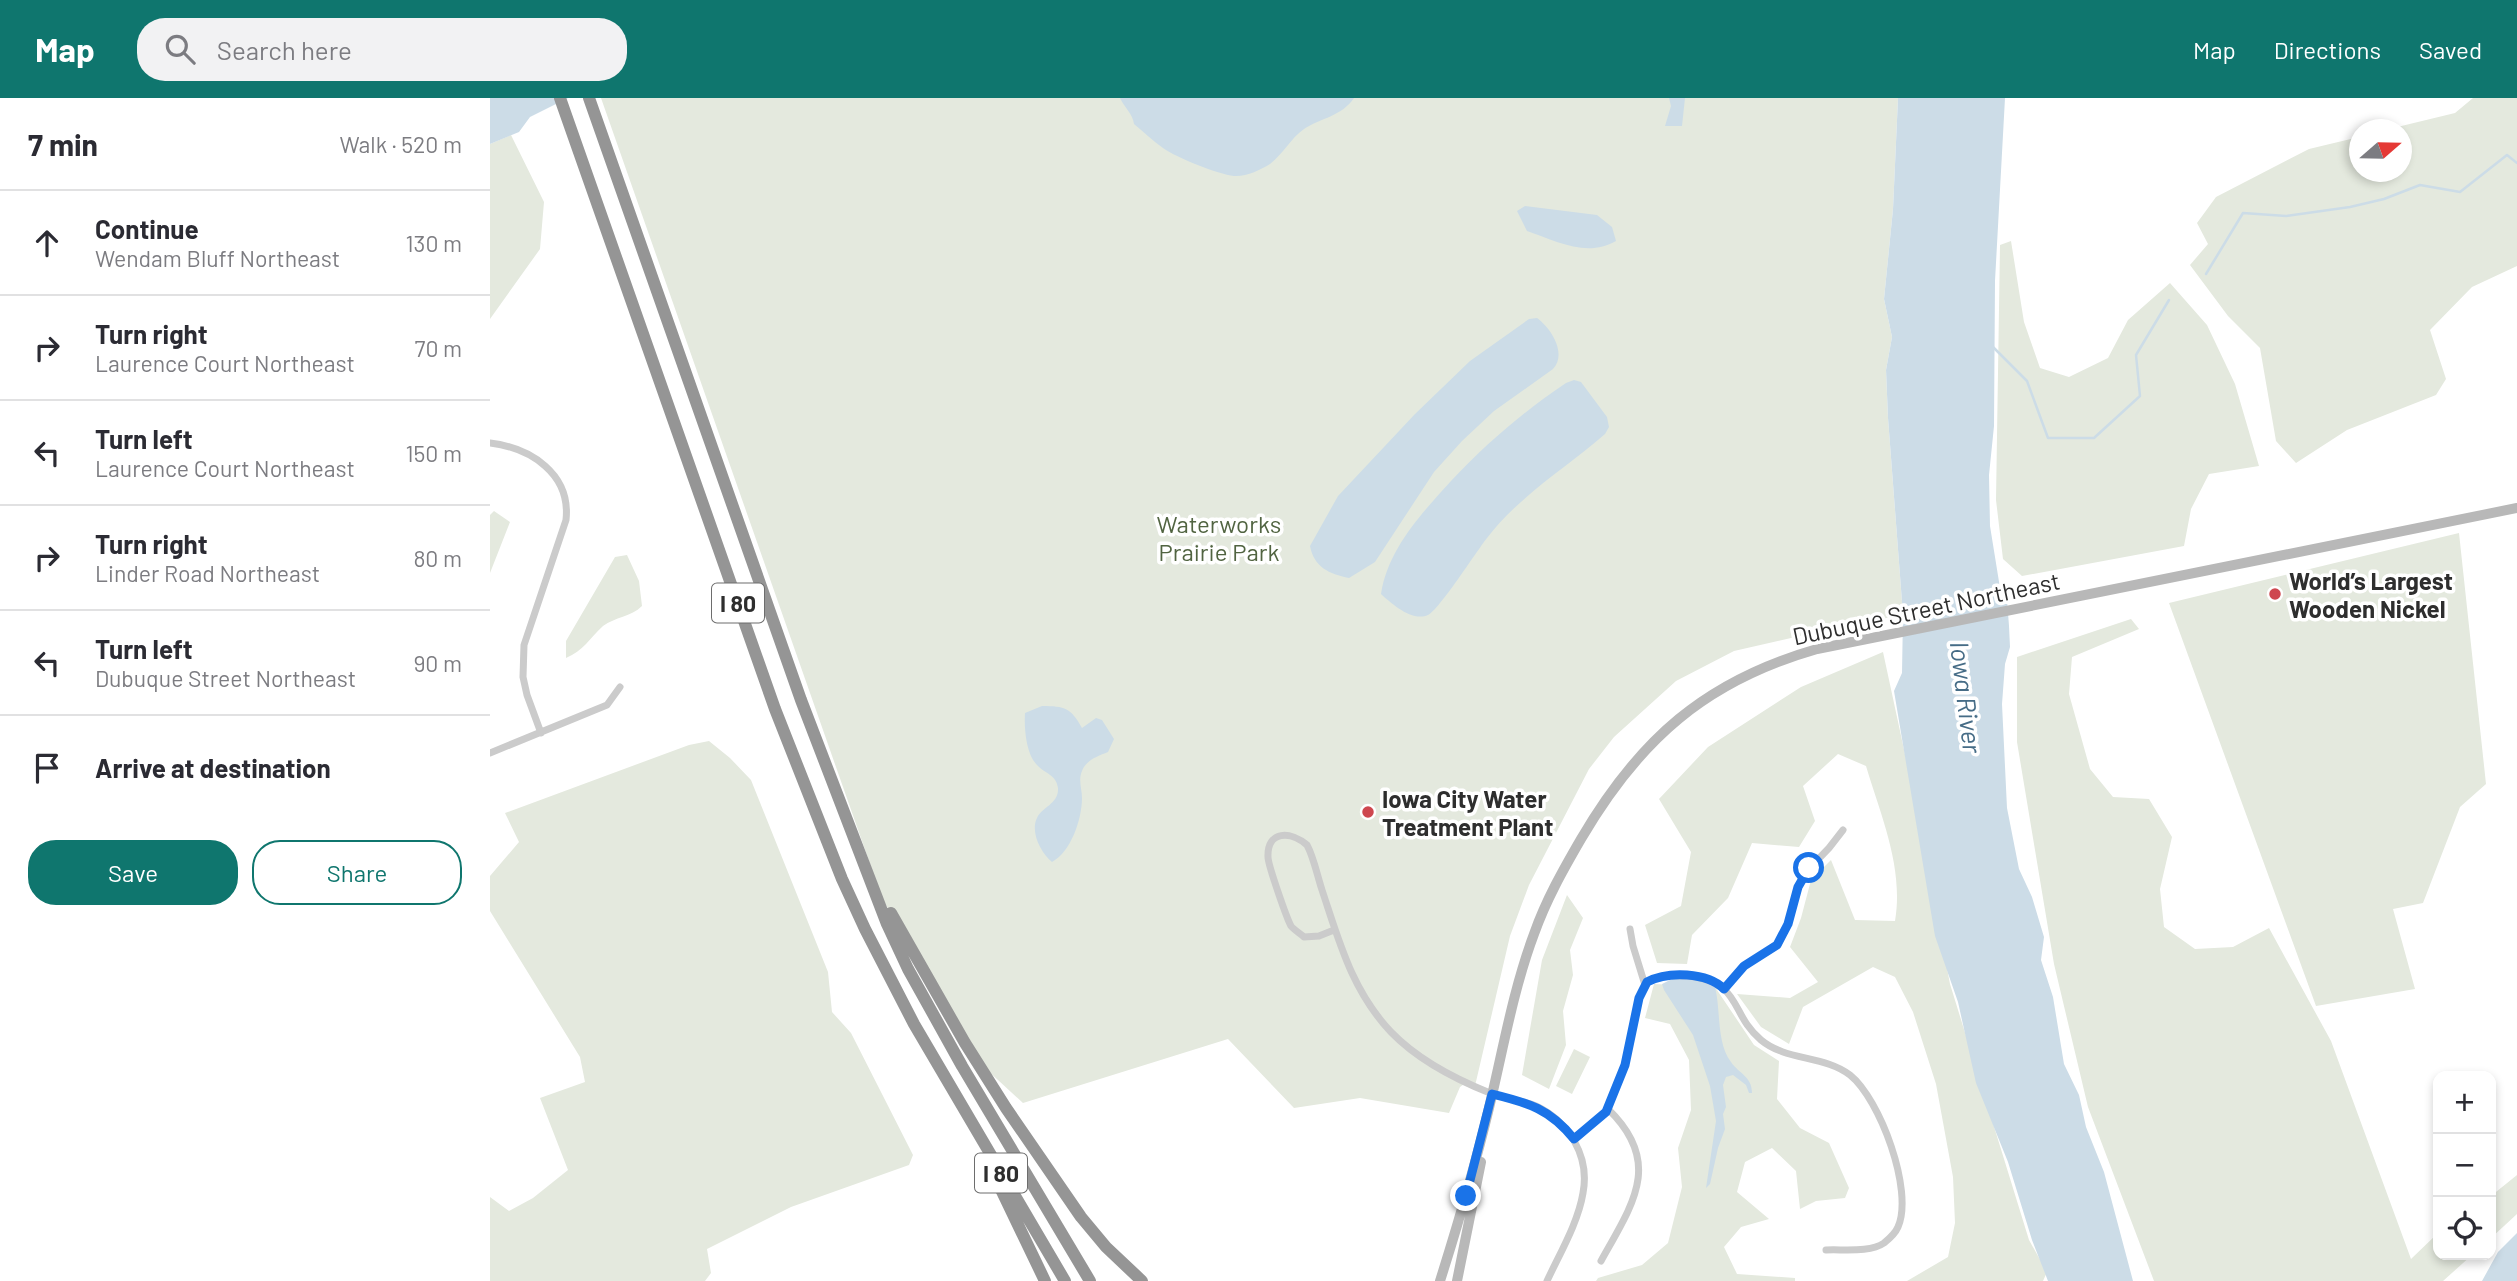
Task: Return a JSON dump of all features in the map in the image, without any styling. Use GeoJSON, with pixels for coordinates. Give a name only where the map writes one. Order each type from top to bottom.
{"type":"FeatureCollection","features":[{"type":"Feature","properties":{"kind":"highway","name":"I 80"},"geometry":{"type":"LineString","coordinates":[[560,98],[802,782],[865,929],[938,1065],[1065,1281]]}},
{"type":"Feature","properties":{"kind":"highway","name":"I 80"},"geometry":{"type":"LineString","coordinates":[[589,98],[810,725],[887,924],[908,969],[962,1066],[1090,1281]]}},
{"type":"Feature","properties":{"kind":"highway"},"geometry":{"type":"LineString","coordinates":[[860,854],[928,980],[1006,1108],[1081,1217],[1106,1247],[1142,1281]]}},
{"type":"Feature","properties":{"kind":"highway"},"geometry":{"type":"LineString","coordinates":[[938,1065],[1045,1281]]}},
{"type":"Feature","properties":{"kind":"main road","name":"Dubuque Street Northeast"},"geometry":{"type":"LineString","coordinates":[[1440,1281],[1472,1177],[1525,961],[1538,923],[1562,872],[1611,790],[1626,770],[1679,718],[1738,679],[1804,653],[2517,508]]}},
{"type":"Feature","properties":{"kind":"main road"},"geometry":{"type":"LineString","coordinates":[[1457,1281],[1479,1177],[1489,1107]]}},
{"type":"Feature","properties":{"kind":"street"},"geometry":{"type":"LineString","coordinates":[[490,443],[536,458],[550,469],[559,481],[567,507],[566,520],[524,645],[523,677],[541,733]]}},
{"type":"Feature","properties":{"kind":"street"},"geometry":{"type":"LineString","coordinates":[[490,754],[607,705],[620,687]]}},
{"type":"Feature","properties":{"kind":"street"},"geometry":{"type":"LineString","coordinates":[[1724,989],[1744,966],[1777,945],[1788,924],[1798,887],[1805,873],[1843,830]]}},
{"type":"Feature","properties":{"kind":"street"},"geometry":{"type":"LineString","coordinates":[[1334,930],[1319,936],[1304,937],[1292,927],[1268,858],[1269,846],[1277,837],[1287,833],[1298,837],[1307,845],[1350,974],[1370,1007],[1391,1032],[1413,1052],[1437,1066],[1492,1094],[1527,1103],[1545,1111],[1574,1139],[1584,1165],[1583,1196],[1547,1281]]}},
{"type":"Feature","properties":{"kind":"street"},"geometry":{"type":"LineString","coordinates":[[1630,929],[1645,985]]}},
{"type":"Feature","properties":{"kind":"street"},"geometry":{"type":"LineString","coordinates":[[1574,1139],[1603,1117],[1608,1108],[1625,1065],[1639,998],[1645,985],[1660,976],[1680,975],[1708,980],[1724,989],[1761,1040],[1801,1056],[1825,1062],[1853,1078],[1873,1105],[1893,1150],[1901,1204],[1901,1215],[1895,1233],[1871,1248],[1826,1250]]}},
{"type":"Feature","properties":{"kind":"street"},"geometry":{"type":"LineString","coordinates":[[1601,1262],[1634,1199],[1639,1174],[1637,1154],[1627,1131],[1608,1108]]}},
{"type":"Feature","properties":{"kind":"green space","name":"Waterworks Prairie Park"},"geometry":{"type":"Polygon","coordinates":[[[601,98],[1898,98],[1893,209],[1884,299],[1892,337],[1886,370],[1903,615],[1734,651],[1676,681],[1614,737],[1589,769],[1529,885],[1510,936],[1475,1086],[1467,1082],[1460,1087],[1449,1113],[1360,1098],[1294,1108],[1228,1039],[1023,1103],[972,1056],[882,898],[601,98]]]}},
{"type":"Feature","properties":{"kind":"green space"},"geometry":{"type":"Polygon","coordinates":[[[2473,98],[2517,98],[2517,266],[2472,287],[2430,330],[2446,379],[2436,395],[2347,430],[2296,463],[2276,441],[2260,348],[2228,316],[2190,265],[2208,244],[2197,223],[2216,197],[2309,149],[2349,139],[2349,182],[2412,182],[2412,123],[2455,113],[2473,98]]]}},
{"type":"Feature","properties":{"kind":"green space"},"geometry":{"type":"Polygon","coordinates":[[[511,135],[544,202],[540,249],[490,319],[490,144],[511,135]]]}},
{"type":"Feature","properties":{"kind":"green space"},"geometry":{"type":"Polygon","coordinates":[[[2011,241],[2024,322],[2040,368],[2069,377],[2108,358],[2128,320],[2170,283],[2207,325],[2235,384],[2259,466],[2209,474],[2191,509],[2184,546],[2022,576],[2003,559],[1996,500],[2000,245],[2011,241]]]}},
{"type":"Feature","properties":{"kind":"green space"},"geometry":{"type":"Polygon","coordinates":[[[494,511],[510,522],[490,573],[490,515],[494,511]]]}},
{"type":"Feature","properties":{"kind":"green space"},"geometry":{"type":"Polygon","coordinates":[[[2459,533],[2486,784],[2460,807],[2423,903],[2393,909],[2415,989],[2316,1006],[2169,603],[2459,533]]]}},
{"type":"Feature","properties":{"kind":"green space"},"geometry":{"type":"Polygon","coordinates":[[[627,555],[639,581],[642,606],[603,626],[582,648],[566,658],[566,641],[615,557],[627,555]]]}},
{"type":"Feature","properties":{"kind":"green space"},"geometry":{"type":"Polygon","coordinates":[[[2131,619],[2139,629],[2072,657],[2069,694],[2090,769],[2113,797],[2149,799],[2172,837],[2160,889],[2164,927],[2195,949],[2233,947],[2269,928],[2331,1041],[2411,1259],[2433,1238],[2433,1260],[2466,1260],[2443,1281],[2154,1281],[2088,1107],[2054,964],[2017,742],[2017,657],[2131,619]]]}},
{"type":"Feature","properties":{"kind":"green space"},"geometry":{"type":"Polygon","coordinates":[[[1883,652],[1950,984],[2029,1240],[2047,1272],[2043,1281],[1907,1281],[1948,1257],[1955,1223],[1953,1177],[1936,1084],[1913,1012],[1895,977],[1873,967],[1803,1007],[1789,1044],[1761,1027],[1737,994],[1790,998],[1818,982],[1790,947],[1811,880],[1831,860],[1855,920],[1895,921],[1897,901],[1894,862],[1866,766],[1838,754],[1803,786],[1815,821],[1799,847],[1752,843],[1728,898],[1692,935],[1687,964],[1657,963],[1645,925],[1681,906],[1691,852],[1659,799],[1708,747],[1801,687],[1883,652]]]}},
{"type":"Feature","properties":{"kind":"green space"},"geometry":{"type":"Polygon","coordinates":[[[709,741],[751,780],[828,972],[832,1012],[851,1033],[913,1155],[909,1165],[791,1207],[707,1249],[711,1273],[705,1281],[490,1281],[490,1197],[509,1211],[533,1198],[568,1170],[540,1098],[585,1082],[580,1057],[490,911],[490,876],[519,842],[505,813],[689,745],[709,741]]]}},
{"type":"Feature","properties":{"kind":"green space"},"geometry":{"type":"Polygon","coordinates":[[[1567,895],[1583,918],[1570,950],[1573,975],[1563,1011],[1566,1045],[1549,1089],[1522,1075],[1542,960],[1567,895]]]}},
{"type":"Feature","properties":{"kind":"green space"},"geometry":{"type":"Polygon","coordinates":[[[1654,984],[1715,987],[1754,1045],[1779,1061],[1777,1099],[1800,1128],[1829,1143],[1849,1188],[1845,1198],[1816,1201],[1800,1209],[1796,1171],[1772,1148],[1745,1162],[1737,1192],[1769,1219],[1741,1227],[1724,1247],[1737,1274],[1795,1278],[1795,1281],[1596,1281],[1598,1278],[1642,1265],[1668,1243],[1682,1187],[1678,1148],[1691,1110],[1689,1060],[1670,1024],[1645,1018],[1654,984]]]}},
{"type":"Feature","properties":{"kind":"green space"},"geometry":{"type":"Polygon","coordinates":[[[1574,1049],[1590,1057],[1572,1094],[1556,1086],[1574,1049]]]}},
{"type":"Feature","properties":{"kind":"green space"},"geometry":{"type":"Polygon","coordinates":[[[2517,1175],[2517,1214],[2496,1233],[2496,1197],[2496,1192],[2517,1175]]]}},
{"type":"Feature","properties":{"kind":"water"},"geometry":{"type":"Polygon","coordinates":[[[490,98],[568,98],[530,117],[519,132],[490,144],[490,98]]]}},
{"type":"Feature","properties":{"kind":"water"},"geometry":{"type":"Polygon","coordinates":[[[1120,98],[1354,98],[1344,109],[1304,129],[1270,164],[1253,173],[1239,176],[1208,169],[1163,148],[1134,124],[1120,98]]]}},
{"type":"Feature","properties":{"kind":"water"},"geometry":{"type":"Polygon","coordinates":[[[1669,98],[1685,98],[1682,126],[1665,126],[1671,106],[1669,98]]]}},
{"type":"Feature","properties":{"kind":"water","name":"Iowa River"},"geometry":{"type":"Polygon","coordinates":[[[1898,98],[2005,98],[1995,281],[1994,426],[1989,475],[1990,526],[2000,588],[2007,600],[2009,626],[2010,647],[2005,664],[2002,704],[2007,808],[2019,869],[2032,897],[2044,937],[2041,960],[2053,997],[2064,1064],[2079,1095],[2086,1127],[2104,1172],[2133,1281],[2048,1281],[2032,1240],[2008,1162],[1976,1083],[1958,1002],[1935,936],[1894,691],[1902,673],[1903,615],[1886,370],[1892,337],[1884,299],[1893,209],[1898,98]]]}},
{"type":"Feature","properties":{"kind":"water"},"geometry":{"type":"Polygon","coordinates":[[[1525,206],[1597,215],[1612,227],[1616,241],[1605,246],[1583,248],[1527,231],[1517,211],[1525,206]]]}},
{"type":"Feature","properties":{"kind":"water"},"geometry":{"type":"Polygon","coordinates":[[[1537,318],[1548,328],[1556,342],[1559,356],[1553,369],[1494,411],[1462,441],[1434,472],[1375,562],[1349,578],[1323,568],[1315,559],[1310,546],[1338,496],[1415,414],[1470,361],[1529,319],[1537,318]]]}},
{"type":"Feature","properties":{"kind":"water"},"geometry":{"type":"Polygon","coordinates":[[[1574,380],[1581,382],[1607,417],[1609,427],[1605,434],[1528,495],[1500,523],[1428,615],[1422,617],[1409,614],[1381,594],[1398,547],[1451,481],[1520,417],[1574,380]]]}},
{"type":"Feature","properties":{"kind":"water"},"geometry":{"type":"Polygon","coordinates":[[[1042,706],[1071,712],[1082,728],[1096,718],[1102,720],[1114,739],[1108,752],[1084,767],[1080,778],[1082,798],[1078,825],[1065,851],[1052,862],[1038,842],[1035,824],[1039,814],[1056,798],[1058,788],[1053,777],[1033,760],[1028,748],[1025,726],[1025,713],[1042,706]]]}},
{"type":"Feature","properties":{"kind":"water"},"geometry":{"type":"Polygon","coordinates":[[[1674,978],[1701,981],[1715,987],[1726,1054],[1750,1083],[1752,1093],[1733,1075],[1726,1077],[1723,1085],[1725,1129],[1710,1184],[1706,1188],[1716,1121],[1710,1086],[1693,1035],[1662,984],[1674,978]]]}},
{"type":"Feature","properties":{"kind":"water"},"geometry":{"type":"Polygon","coordinates":[[[2517,1233],[2517,1281],[2482,1281],[2496,1260],[2498,1252],[2517,1233]]]}},
{"type":"Feature","properties":{"kind":"waterway"},"geometry":{"type":"LineString","coordinates":[[2206,274],[2243,213],[2286,216],[2350,207],[2384,199],[2420,185],[2460,192],[2507,155],[2517,163]]}},
{"type":"Feature","properties":{"kind":"waterway"},"geometry":{"type":"LineString","coordinates":[[1993,347],[2027,381],[2048,438],[2094,438],[2140,396],[2136,355],[2169,300]]}},
{"type":"Feature","properties":{"kind":"place","name":"World’s Largest Wooden Nickel"},"geometry":{"type":"Point","coordinates":[2275,594]}},
{"type":"Feature","properties":{"kind":"place","name":"Iowa City Water Treatment Plant"},"geometry":{"type":"Point","coordinates":[1368,812]}},
{"type":"Feature","properties":{"kind":"route"},"geometry":{"type":"LineString","coordinates":[[1466,1196],[1492,1094],[1527,1103],[1545,1111],[1574,1139],[1606,1112],[1625,1065],[1639,998],[1647,982],[1660,976],[1680,975],[1708,980],[1724,989],[1744,966],[1772,951],[1777,945],[1788,924],[1798,887],[1809,868]]}}]}
